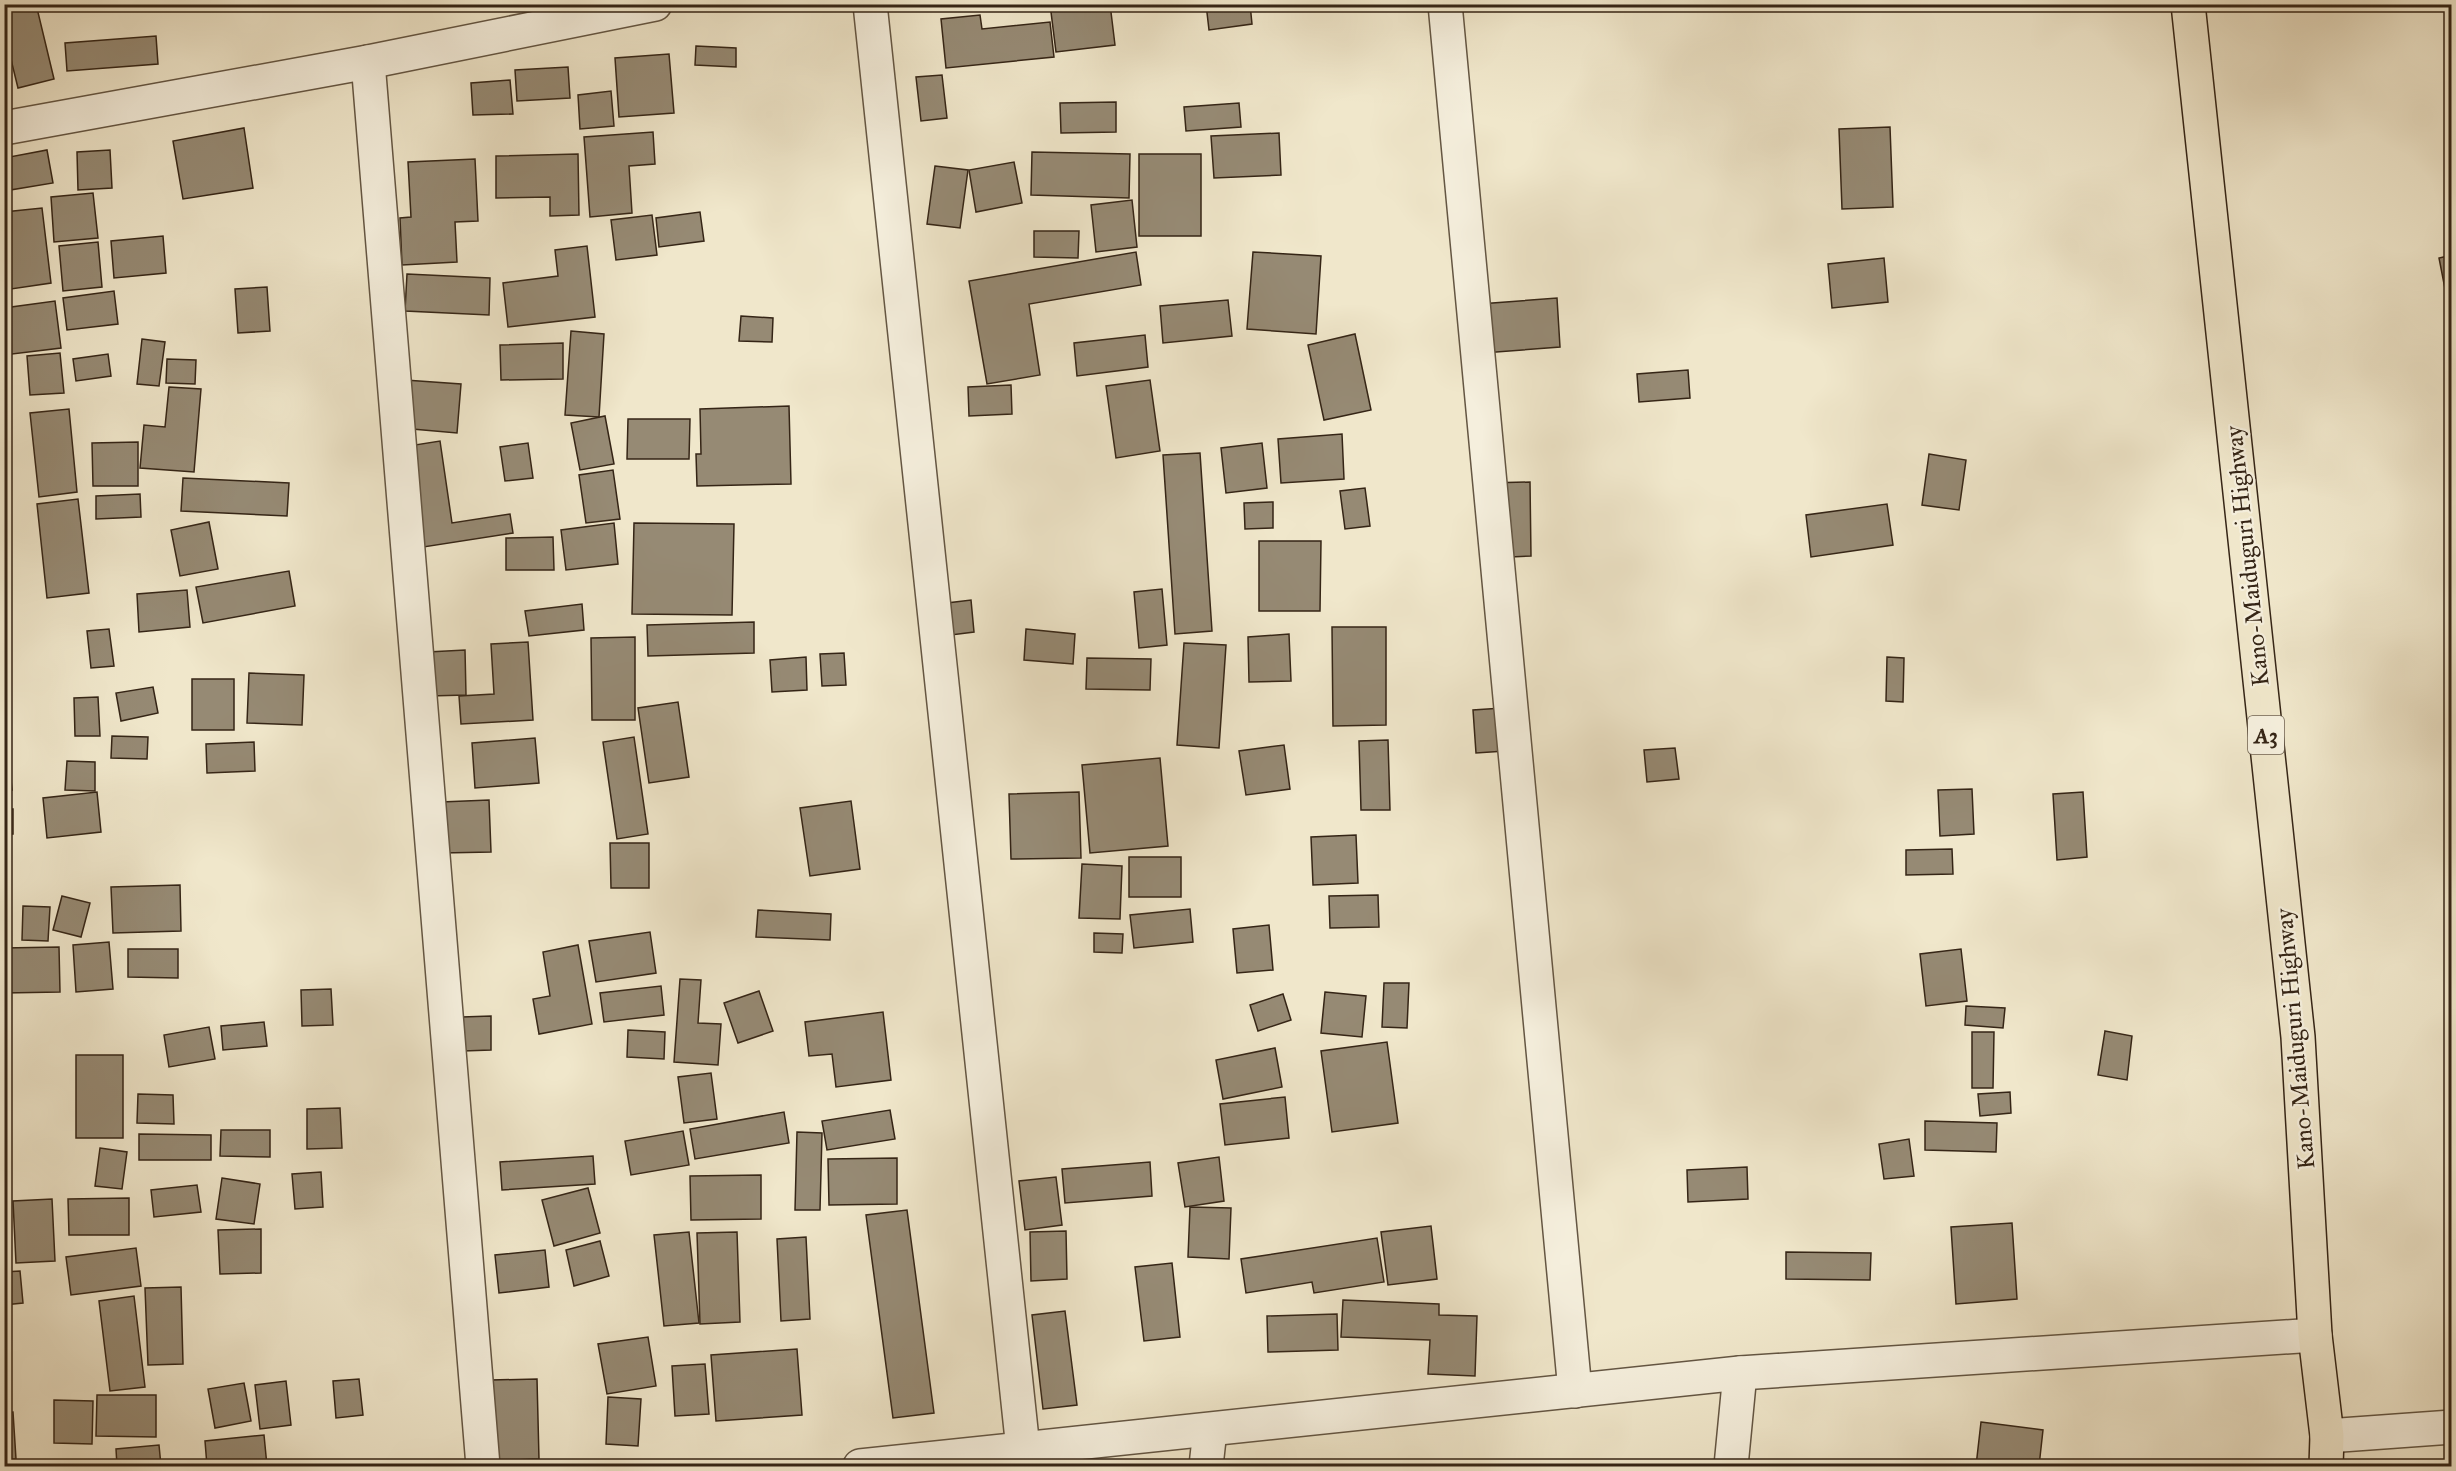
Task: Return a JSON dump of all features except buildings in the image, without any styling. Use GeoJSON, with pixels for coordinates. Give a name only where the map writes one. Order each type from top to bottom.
{"type":"FeatureCollection","features":[{"type":"Feature","properties":{"kind":"highway","name":"Kano-Maiduguri Highway"},"geometry":{"type":"LineString","coordinates":[[2188,4],[2298,1037],[2315,1335],[2327,1451]]}},
{"type":"Feature","properties":{"kind":"street"},"geometry":{"type":"LineString","coordinates":[[4,128],[368,62],[655,4]]}},
{"type":"Feature","properties":{"kind":"street"},"geometry":{"type":"LineString","coordinates":[[870,4],[1023,1449]]}},
{"type":"Feature","properties":{"kind":"street"},"geometry":{"type":"LineString","coordinates":[[1444,4],[1575,1390]]}},
{"type":"Feature","properties":{"kind":"street"},"geometry":{"type":"LineString","coordinates":[[368,62],[483,1467]]}},
{"type":"Feature","properties":{"kind":"street"},"geometry":{"type":"LineString","coordinates":[[861,1467],[1740,1372],[2315,1335]]}},
{"type":"Feature","properties":{"kind":"street"},"geometry":{"type":"LineString","coordinates":[[1731,1467],[1740,1372]]}},
{"type":"Feature","properties":{"kind":"street"},"geometry":{"type":"LineString","coordinates":[[2327,1451],[2451,1427]]}},
{"type":"Feature","properties":{"kind":"street"},"geometry":{"type":"LineString","coordinates":[[1206,1467],[1210,1430]]}}]}
